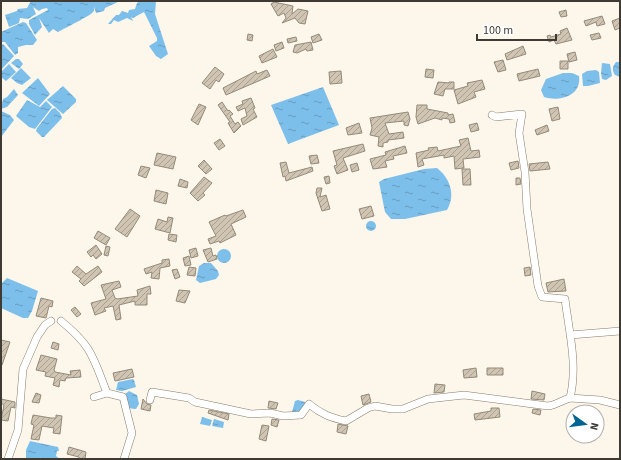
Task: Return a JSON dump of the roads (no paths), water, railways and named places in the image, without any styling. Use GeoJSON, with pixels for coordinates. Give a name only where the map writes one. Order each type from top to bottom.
{"type":"FeatureCollection","features":[{"type":"Feature","properties":{"kind":"street"},"geometry":{"type":"LineString","coordinates":[[492,115],[496,117],[522,114],[519,133],[525,172],[527,209],[538,286],[542,297],[565,299],[574,381],[570,398]]}},
{"type":"Feature","properties":{"kind":"street"},"geometry":{"type":"LineString","coordinates":[[8,459],[18,430],[23,390],[23,369],[41,331],[45,325],[51,321]]}},
{"type":"Feature","properties":{"kind":"street"},"geometry":{"type":"LineString","coordinates":[[61,322],[73,330],[92,352],[107,393]]}},
{"type":"Feature","properties":{"kind":"street"},"geometry":{"type":"LineString","coordinates":[[570,335],[620,331]]}},
{"type":"Feature","properties":{"kind":"street"},"geometry":{"type":"LineString","coordinates":[[150,400],[152,392],[188,398],[195,402],[220,409],[251,414],[270,413],[283,416],[301,415],[309,404],[318,412],[330,418],[346,421],[368,408],[376,406],[392,409],[403,409],[428,399],[464,395],[548,406],[555,405],[562,400],[570,398],[600,400],[620,405]]}},
{"type":"Feature","properties":{"kind":"street"},"geometry":{"type":"LineString","coordinates":[[94,397],[107,393],[123,396],[132,433],[124,459]]}},
{"type":"Feature","properties":{"kind":"water"},"geometry":{"type":"Polygon","coordinates":[[[31,1],[120,1],[105,8],[104,11],[96,13],[94,6],[94,11],[91,14],[58,32],[53,29],[49,33],[39,18],[42,27],[35,35],[29,24],[29,20],[48,10],[47,8],[39,11],[33,7],[36,14],[28,19],[20,18],[19,23],[9,27],[5,15],[17,11],[18,9],[27,8],[31,1]]]}},
{"type":"Feature","properties":{"kind":"water"},"geometry":{"type":"Polygon","coordinates":[[[140,1],[156,1],[155,14],[168,54],[161,59],[156,56],[149,46],[157,41],[157,38],[144,12],[133,18],[131,17],[133,21],[127,18],[118,22],[114,20],[111,24],[108,24],[122,11],[128,13],[129,10],[135,9],[137,3],[140,1]]]}},
{"type":"Feature","properties":{"kind":"water"},"geometry":{"type":"Polygon","coordinates":[[[23,22],[26,23],[37,40],[33,45],[18,47],[18,53],[15,55],[5,42],[1,42],[1,32],[23,22]]]}},
{"type":"Feature","properties":{"kind":"water"},"geometry":{"type":"Polygon","coordinates":[[[3,44],[14,56],[1,70],[1,46],[3,44]]]}},
{"type":"Feature","properties":{"kind":"water"},"geometry":{"type":"Polygon","coordinates":[[[16,59],[19,59],[23,64],[19,69],[11,63],[16,59]]]}},
{"type":"Feature","properties":{"kind":"water"},"geometry":{"type":"Polygon","coordinates":[[[616,62],[620,62],[620,77],[615,75],[613,72],[613,67],[616,62]]]}},
{"type":"Feature","properties":{"kind":"water"},"geometry":{"type":"Polygon","coordinates":[[[602,63],[610,64],[612,76],[606,80],[602,79],[602,63]]]}},
{"type":"Feature","properties":{"kind":"water"},"geometry":{"type":"Polygon","coordinates":[[[9,64],[16,72],[6,81],[1,77],[1,72],[9,64]]]}},
{"type":"Feature","properties":{"kind":"water"},"geometry":{"type":"Polygon","coordinates":[[[21,68],[31,78],[22,85],[11,78],[21,68]]]}},
{"type":"Feature","properties":{"kind":"water"},"geometry":{"type":"Polygon","coordinates":[[[596,70],[599,72],[600,83],[583,86],[582,74],[587,71],[596,70]]]}},
{"type":"Feature","properties":{"kind":"water"},"geometry":{"type":"Polygon","coordinates":[[[563,73],[572,73],[579,76],[577,88],[573,93],[562,98],[556,99],[544,97],[541,90],[546,79],[563,73]]]}},
{"type":"Feature","properties":{"kind":"water"},"geometry":{"type":"Polygon","coordinates":[[[38,78],[50,94],[39,106],[22,93],[38,78]]]}},
{"type":"Feature","properties":{"kind":"water"},"geometry":{"type":"Polygon","coordinates":[[[63,86],[76,99],[76,102],[63,114],[47,100],[63,86]]]}},
{"type":"Feature","properties":{"kind":"water"},"geometry":{"type":"Polygon","coordinates":[[[323,87],[339,125],[288,144],[271,105],[323,87]]]}},
{"type":"Feature","properties":{"kind":"water"},"geometry":{"type":"Polygon","coordinates":[[[14,89],[18,95],[7,107],[1,109],[3,99],[7,97],[14,89]]]}},
{"type":"Feature","properties":{"kind":"water"},"geometry":{"type":"Polygon","coordinates":[[[27,100],[40,107],[46,101],[52,107],[35,129],[29,127],[16,116],[27,100]]]}},
{"type":"Feature","properties":{"kind":"water"},"geometry":{"type":"Polygon","coordinates":[[[55,108],[60,113],[62,118],[44,137],[42,137],[36,131],[37,128],[52,109],[55,108]]]}},
{"type":"Feature","properties":{"kind":"water"},"geometry":{"type":"Polygon","coordinates":[[[1,111],[10,115],[14,120],[1,137],[1,111]]]}},
{"type":"Feature","properties":{"kind":"water"},"geometry":{"type":"Polygon","coordinates":[[[437,168],[442,172],[450,187],[451,199],[447,210],[405,219],[391,219],[385,212],[379,182],[384,179],[424,169],[437,168]]]}},
{"type":"Feature","properties":{"kind":"water"},"geometry":{"type":"Polygon","coordinates":[[[369,221],[373,221],[375,222],[375,230],[369,231],[366,228],[366,224],[369,221]]]}},
{"type":"Feature","properties":{"kind":"water"},"geometry":{"type":"Polygon","coordinates":[[[221,249],[227,249],[231,253],[231,259],[227,263],[221,263],[217,259],[217,253],[221,249]]]}},
{"type":"Feature","properties":{"kind":"water"},"geometry":{"type":"Polygon","coordinates":[[[204,263],[211,263],[218,271],[219,275],[216,279],[200,283],[196,280],[199,266],[204,263]]]}},
{"type":"Feature","properties":{"kind":"water"},"geometry":{"type":"Polygon","coordinates":[[[7,278],[38,291],[32,311],[28,318],[23,318],[1,308],[1,284],[7,278]]]}},
{"type":"Feature","properties":{"kind":"water"},"geometry":{"type":"Polygon","coordinates":[[[133,379],[136,387],[122,391],[116,390],[118,382],[133,379]]]}},
{"type":"Feature","properties":{"kind":"water"},"geometry":{"type":"Polygon","coordinates":[[[129,391],[137,395],[139,404],[136,409],[127,408],[125,394],[129,391]]]}},
{"type":"Feature","properties":{"kind":"water"},"geometry":{"type":"Polygon","coordinates":[[[298,400],[305,402],[303,412],[292,412],[295,401],[298,400]]]}},
{"type":"Feature","properties":{"kind":"water"},"geometry":{"type":"Polygon","coordinates":[[[202,417],[212,420],[210,426],[200,424],[202,417]]]}},
{"type":"Feature","properties":{"kind":"water"},"geometry":{"type":"Polygon","coordinates":[[[214,419],[224,422],[223,428],[212,426],[214,419]]]}},
{"type":"Feature","properties":{"kind":"water"},"geometry":{"type":"Polygon","coordinates":[[[30,441],[58,447],[59,451],[57,451],[56,456],[60,459],[26,459],[26,450],[30,441]]]}}]}
